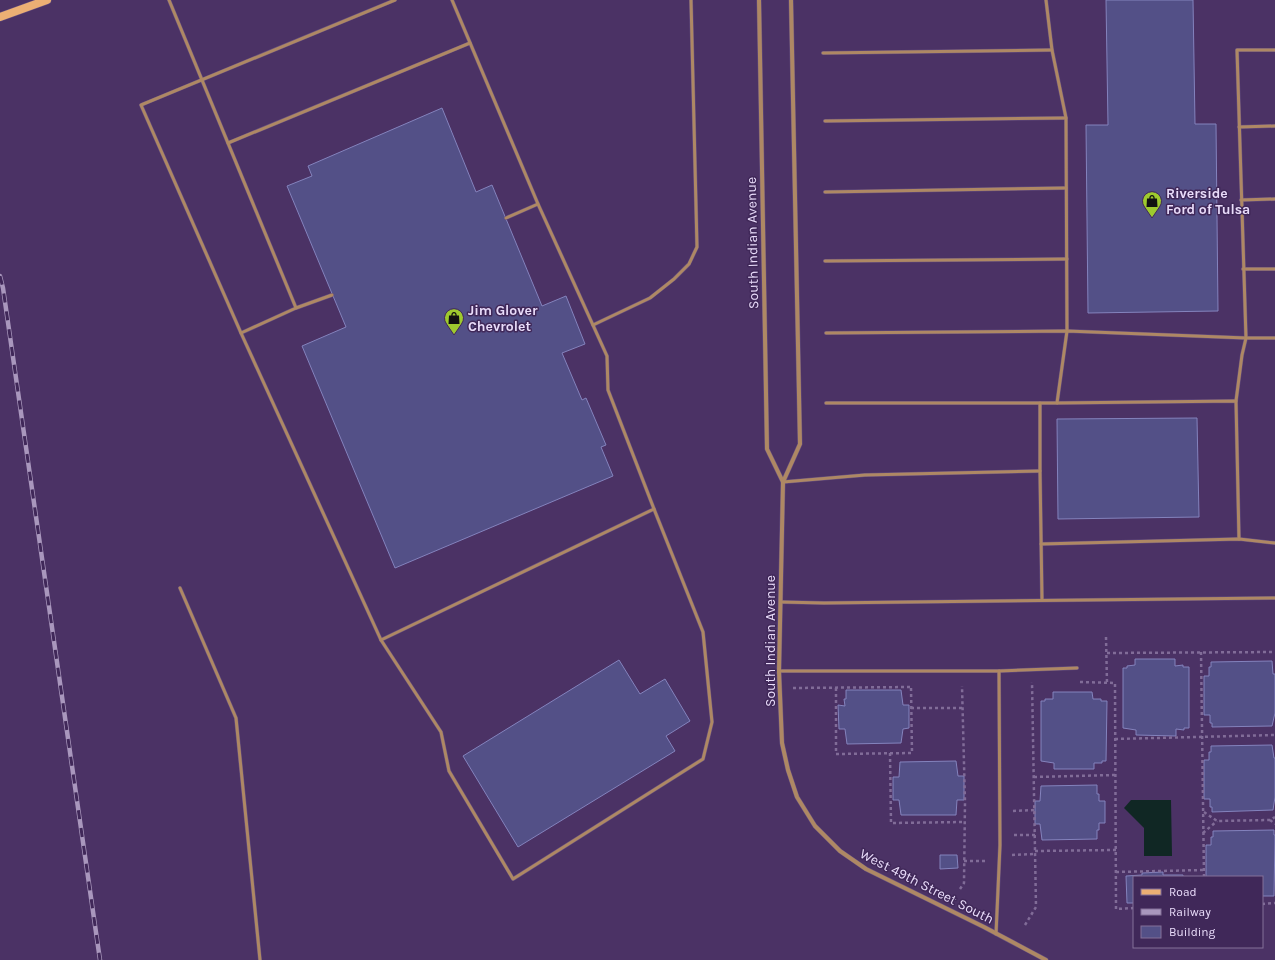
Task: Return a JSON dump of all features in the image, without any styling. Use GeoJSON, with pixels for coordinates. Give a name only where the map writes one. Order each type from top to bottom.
{"type":"FeatureCollection","features":[{"type":"Feature","properties":{"kind":"street"},"geometry":{"type":"LineString","coordinates":[[0,18],[46,0]]}},
{"type":"Feature","properties":{"kind":"street","name":"South Indian Avenue"},"geometry":{"type":"LineString","coordinates":[[759,0],[767,450],[783,482]]}},
{"type":"Feature","properties":{"kind":"street","name":"South Indian Avenue"},"geometry":{"type":"LineString","coordinates":[[791,0],[800,444],[783,482],[779,688],[782,743],[788,770],[797,797]]}},
{"type":"Feature","properties":{"kind":"street","name":"West 49th Street South"},"geometry":{"type":"LineString","coordinates":[[797,797],[815,826],[840,851],[866,869],[1046,960]]}},
{"type":"Feature","properties":{"kind":"lane"},"geometry":{"type":"LineString","coordinates":[[169,0],[296,308]]}},
{"type":"Feature","properties":{"kind":"lane"},"geometry":{"type":"LineString","coordinates":[[395,0],[140,105],[241,333],[382,640],[441,732],[449,771],[513,879],[703,759],[712,722],[703,632],[608,390],[607,356],[538,204],[452,0]]}},
{"type":"Feature","properties":{"kind":"lane"},"geometry":{"type":"LineString","coordinates":[[593,325],[650,298],[674,279],[689,264],[697,247],[691,0]]}},
{"type":"Feature","properties":{"kind":"lane"},"geometry":{"type":"LineString","coordinates":[[1046,0],[1052,50],[1066,118],[1066,331],[1057,403]]}},
{"type":"Feature","properties":{"kind":"lane"},"geometry":{"type":"LineString","coordinates":[[228,143],[470,43]]}},
{"type":"Feature","properties":{"kind":"lane"},"geometry":{"type":"LineString","coordinates":[[823,53],[1052,50]]}},
{"type":"Feature","properties":{"kind":"lane"},"geometry":{"type":"LineString","coordinates":[[1239,539],[1236,401],[1242,355],[1246,338],[1237,50],[1275,50]]}},
{"type":"Feature","properties":{"kind":"lane"},"geometry":{"type":"LineString","coordinates":[[825,121],[1066,118]]}},
{"type":"Feature","properties":{"kind":"lane"},"geometry":{"type":"LineString","coordinates":[[1239,126],[1275,126]]}},
{"type":"Feature","properties":{"kind":"lane"},"geometry":{"type":"LineString","coordinates":[[824,192],[1066,188]]}},
{"type":"Feature","properties":{"kind":"lane"},"geometry":{"type":"LineString","coordinates":[[1241,200],[1275,199]]}},
{"type":"Feature","properties":{"kind":"lane"},"geometry":{"type":"LineString","coordinates":[[506,218],[538,204]]}},
{"type":"Feature","properties":{"kind":"lane"},"geometry":{"type":"LineString","coordinates":[[825,261],[1066,259]]}},
{"type":"Feature","properties":{"kind":"lane"},"geometry":{"type":"LineString","coordinates":[[1243,269],[1275,269]]}},
{"type":"Feature","properties":{"kind":"lane"},"geometry":{"type":"LineString","coordinates":[[241,333],[296,308],[332,295]]}},
{"type":"Feature","properties":{"kind":"lane"},"geometry":{"type":"LineString","coordinates":[[826,333],[1066,331],[1275,338]]}},
{"type":"Feature","properties":{"kind":"lane"},"geometry":{"type":"LineString","coordinates":[[826,403],[1236,401]]}},
{"type":"Feature","properties":{"kind":"lane"},"geometry":{"type":"LineString","coordinates":[[1040,403],[1042,600]]}},
{"type":"Feature","properties":{"kind":"lane"},"geometry":{"type":"LineString","coordinates":[[783,482],[865,475],[1040,471]]}},
{"type":"Feature","properties":{"kind":"lane"},"geometry":{"type":"LineString","coordinates":[[382,640],[654,509]]}},
{"type":"Feature","properties":{"kind":"lane"},"geometry":{"type":"LineString","coordinates":[[1041,544],[1239,539],[1275,543]]}},
{"type":"Feature","properties":{"kind":"lane"},"geometry":{"type":"LineString","coordinates":[[180,588],[236,718],[260,960]]}},
{"type":"Feature","properties":{"kind":"lane"},"geometry":{"type":"LineString","coordinates":[[781,602],[824,603],[1275,598]]}},
{"type":"Feature","properties":{"kind":"lane"},"geometry":{"type":"LineString","coordinates":[[779,671],[998,671],[1076,668]]}},
{"type":"Feature","properties":{"kind":"lane"},"geometry":{"type":"LineString","coordinates":[[996,934],[1000,836],[998,671]]}},
{"type":"Feature","properties":{"kind":"path"},"geometry":{"type":"LineString","coordinates":[[1106,637],[1107,683]]}},
{"type":"Feature","properties":{"kind":"path"},"geometry":{"type":"LineString","coordinates":[[1201,652],[1204,876]]}},
{"type":"Feature","properties":{"kind":"path"},"geometry":{"type":"LineString","coordinates":[[1107,653],[1275,652]]}},
{"type":"Feature","properties":{"kind":"path"},"geometry":{"type":"LineString","coordinates":[[1025,925],[1036,907],[1032,681]]}},
{"type":"Feature","properties":{"kind":"path"},"geometry":{"type":"LineString","coordinates":[[1025,682],[1040,681]]}},
{"type":"Feature","properties":{"kind":"path"},"geometry":{"type":"LineString","coordinates":[[1077,682],[1115,683],[1116,909],[1133,908]]}},
{"type":"Feature","properties":{"kind":"path"},"geometry":{"type":"LineString","coordinates":[[779,688],[918,686]]}},
{"type":"Feature","properties":{"kind":"path"},"geometry":{"type":"LineString","coordinates":[[955,686],[970,686]]}},
{"type":"Feature","properties":{"kind":"path"},"geometry":{"type":"LineString","coordinates":[[960,889],[964,883],[965,822],[962,686]]}},
{"type":"Feature","properties":{"kind":"path"},"geometry":{"type":"LineString","coordinates":[[836,688],[836,754],[912,753],[911,687]]}},
{"type":"Feature","properties":{"kind":"path"},"geometry":{"type":"LineString","coordinates":[[911,708],[963,708]]}},
{"type":"Feature","properties":{"kind":"path"},"geometry":{"type":"LineString","coordinates":[[1115,738],[1275,735]]}},
{"type":"Feature","properties":{"kind":"path"},"geometry":{"type":"LineString","coordinates":[[890,753],[891,823],[965,822]]}},
{"type":"Feature","properties":{"kind":"path"},"geometry":{"type":"LineString","coordinates":[[1034,777],[1115,775]]}},
{"type":"Feature","properties":{"kind":"path"},"geometry":{"type":"LineString","coordinates":[[999,811],[1034,810]]}},
{"type":"Feature","properties":{"kind":"path"},"geometry":{"type":"LineString","coordinates":[[1203,812],[1217,821],[1270,820],[1275,817]]}},
{"type":"Feature","properties":{"kind":"path"},"geometry":{"type":"LineString","coordinates":[[1270,820],[1275,824]]}},
{"type":"Feature","properties":{"kind":"path"},"geometry":{"type":"LineString","coordinates":[[1204,833],[1217,821]]}},
{"type":"Feature","properties":{"kind":"path"},"geometry":{"type":"LineString","coordinates":[[1000,836],[1035,835]]}},
{"type":"Feature","properties":{"kind":"path"},"geometry":{"type":"LineString","coordinates":[[999,855],[1116,850]]}},
{"type":"Feature","properties":{"kind":"path"},"geometry":{"type":"LineString","coordinates":[[964,861],[999,861]]}},
{"type":"Feature","properties":{"kind":"path"},"geometry":{"type":"LineString","coordinates":[[1116,872],[1204,870]]}},
{"type":"Feature","properties":{"kind":"path"},"geometry":{"type":"LineString","coordinates":[[1263,904],[1275,903]]}},
{"type":"Feature","properties":{"kind":"shaded area"},"geometry":{"type":"Polygon","coordinates":[[[1131,800],[1171,800],[1172,856],[1144,856],[1144,828],[1124,808],[1131,800]]]}},
{"type":"Feature","properties":{"kind":"building","name":"Riverside Ford of Tulsa"},"geometry":{"type":"Polygon","coordinates":[[[1106,0],[1193,0],[1195,124],[1216,124],[1218,311],[1088,313],[1086,125],[1108,125],[1106,0]]]}},
{"type":"Feature","properties":{"kind":"building","name":"Jim Glover Chevrolet"},"geometry":{"type":"Polygon","coordinates":[[[442,108],[476,192],[492,185],[542,306],[566,296],[585,344],[562,353],[582,400],[586,398],[606,445],[601,447],[613,476],[395,568],[302,346],[346,327],[287,186],[312,176],[308,166],[442,108]]]}},
{"type":"Feature","properties":{"kind":"building"},"geometry":{"type":"Polygon","coordinates":[[[1197,418],[1199,517],[1058,519],[1057,419],[1197,418]]]}},
{"type":"Feature","properties":{"kind":"building"},"geometry":{"type":"Polygon","coordinates":[[[1135,659],[1175,659],[1175,666],[1183,665],[1183,667],[1189,667],[1189,728],[1184,728],[1184,730],[1176,729],[1176,736],[1136,735],[1136,730],[1123,728],[1123,668],[1135,665],[1135,659]]]}},
{"type":"Feature","properties":{"kind":"building"},"geometry":{"type":"Polygon","coordinates":[[[619,660],[640,694],[665,679],[690,721],[666,736],[675,751],[518,847],[463,756],[619,660]]]}},
{"type":"Feature","properties":{"kind":"building"},"geometry":{"type":"Polygon","coordinates":[[[1272,661],[1273,674],[1275,674],[1275,713],[1272,726],[1212,727],[1212,723],[1210,723],[1210,715],[1204,715],[1204,676],[1209,676],[1209,667],[1211,667],[1211,662],[1272,661]]]}},
{"type":"Feature","properties":{"kind":"building"},"geometry":{"type":"Polygon","coordinates":[[[846,690],[901,690],[903,705],[909,705],[909,728],[903,729],[901,743],[847,744],[845,729],[839,729],[838,705],[845,706],[844,699],[846,699],[846,690]]]}},
{"type":"Feature","properties":{"kind":"building"},"geometry":{"type":"Polygon","coordinates":[[[1053,692],[1092,692],[1093,699],[1107,701],[1106,761],[1102,761],[1102,763],[1094,763],[1094,769],[1054,769],[1054,763],[1041,761],[1041,701],[1045,701],[1045,699],[1053,699],[1053,692]]]}},
{"type":"Feature","properties":{"kind":"building"},"geometry":{"type":"Polygon","coordinates":[[[1272,745],[1275,758],[1275,797],[1273,810],[1212,812],[1212,807],[1210,807],[1210,799],[1204,799],[1204,760],[1209,760],[1211,746],[1272,745]]]}},
{"type":"Feature","properties":{"kind":"building"},"geometry":{"type":"Polygon","coordinates":[[[956,761],[958,776],[964,776],[964,800],[957,800],[956,815],[901,815],[899,800],[893,800],[893,777],[899,777],[900,762],[956,761]]]}},
{"type":"Feature","properties":{"kind":"building"},"geometry":{"type":"Polygon","coordinates":[[[1097,785],[1099,801],[1105,801],[1105,823],[1099,823],[1097,839],[1042,840],[1040,824],[1035,824],[1035,801],[1040,801],[1041,786],[1097,785]]]}},
{"type":"Feature","properties":{"kind":"building"},"geometry":{"type":"Polygon","coordinates":[[[1274,830],[1274,896],[1263,896],[1263,876],[1206,876],[1206,845],[1211,845],[1213,831],[1274,830]]]}},
{"type":"Feature","properties":{"kind":"building"},"geometry":{"type":"Polygon","coordinates":[[[940,855],[957,855],[958,868],[940,869],[940,855]]]}},
{"type":"Feature","properties":{"kind":"building"},"geometry":{"type":"Polygon","coordinates":[[[1163,872],[1163,875],[1183,876],[1133,876],[1133,903],[1127,903],[1126,876],[1142,875],[1142,873],[1163,872]]]}},
{"type":"Feature","properties":{"kind":"railway"},"geometry":{"type":"LineString","coordinates":[[0,276],[3,288],[100,960]]}},
{"type":"Feature","properties":{"kind":"place","name":"Riverside Ford of Tulsa"},"geometry":{"type":"Point","coordinates":[1152,218]}},
{"type":"Feature","properties":{"kind":"place","name":"Jim Glover Chevrolet"},"geometry":{"type":"Point","coordinates":[454,335]}}]}
